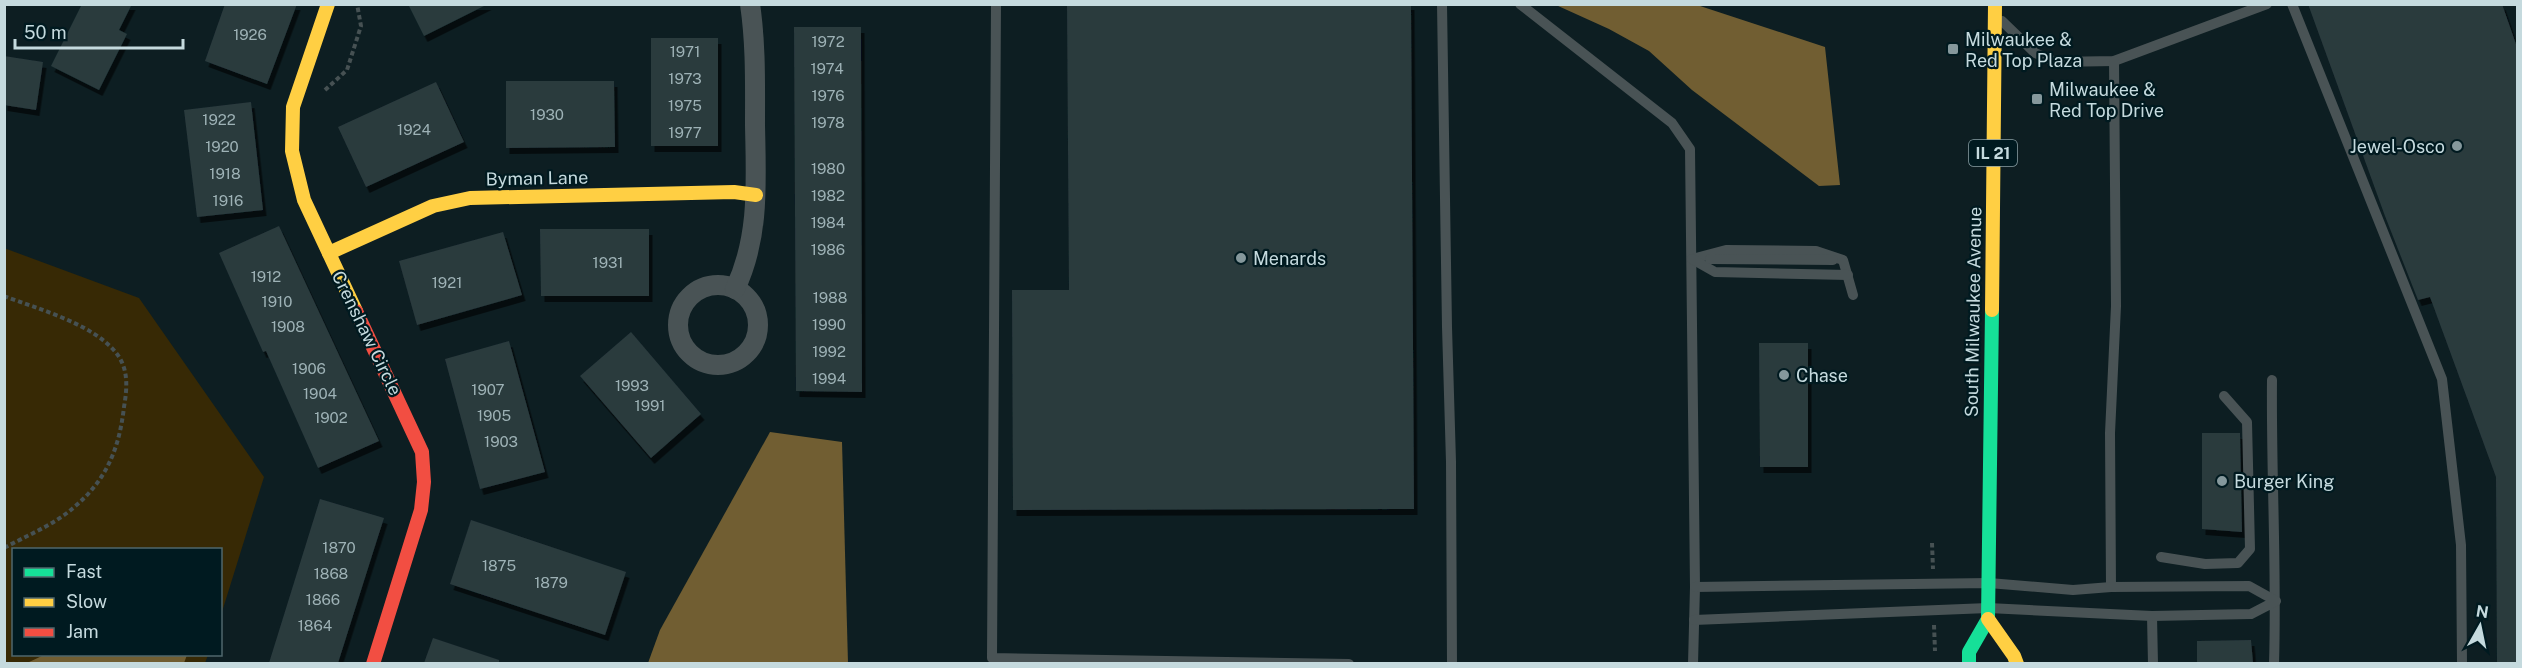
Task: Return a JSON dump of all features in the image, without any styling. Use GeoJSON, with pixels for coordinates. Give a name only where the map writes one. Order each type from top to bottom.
{"type":"FeatureCollection","features":[{"type":"Feature","properties":{"kind":"street","name":"Crenshaw Circle"},"geometry":{"type":"LineString","coordinates":[[328,4],[293,107],[292,151],[304,200],[422,452],[424,482],[421,510],[373,663]]}},
{"type":"Feature","properties":{"kind":"street"},"geometry":{"type":"LineString","coordinates":[[735,289],[754,230],[756,195],[755,38],[750,4]]}},
{"type":"Feature","properties":{"kind":"street","name":"South Milwaukee Avenue"},"geometry":{"type":"LineString","coordinates":[[1969,663],[1969,652],[1988,614],[1995,10]]}},
{"type":"Feature","properties":{"kind":"street","name":"Byman Lane"},"geometry":{"type":"LineString","coordinates":[[329,253],[433,206],[470,198],[734,192],[756,195]]}},
{"type":"Feature","properties":{"kind":"street"},"geometry":{"type":"LineString","coordinates":[[719,285],[735,289],[744,294],[753,304],[758,316],[759,329],[755,342],[737,361],[724,366],[698,361],[687,352],[679,334],[679,314],[684,302],[694,292],[706,286],[719,285]]}},
{"type":"Feature","properties":{"kind":"street"},"geometry":{"type":"LineString","coordinates":[[1988,614],[2017,663]]}},
{"type":"Feature","properties":{"kind":"lane"},"geometry":{"type":"LineString","coordinates":[[996,4],[992,658],[1349,663]]}},
{"type":"Feature","properties":{"kind":"lane"},"geometry":{"type":"LineString","coordinates":[[1442,4],[1451,462],[1452,663]]}},
{"type":"Feature","properties":{"kind":"lane"},"geometry":{"type":"LineString","coordinates":[[1520,4],[1672,123],[1690,148],[1695,588],[1693,663]]}},
{"type":"Feature","properties":{"kind":"lane"},"geometry":{"type":"LineString","coordinates":[[1985,4],[1995,10],[2034,53],[2056,62],[2114,61],[2267,4]]}},
{"type":"Feature","properties":{"kind":"lane"},"geometry":{"type":"LineString","coordinates":[[2292,4],[2442,379],[2461,545],[2462,663]]}},
{"type":"Feature","properties":{"kind":"lane"},"geometry":{"type":"LineString","coordinates":[[2110,586],[2110,434],[2116,306],[2114,61]]}},
{"type":"Feature","properties":{"kind":"lane"},"geometry":{"type":"LineString","coordinates":[[1692,259],[1726,250],[1816,251],[1843,260],[1853,295]]}},
{"type":"Feature","properties":{"kind":"lane"},"geometry":{"type":"LineString","coordinates":[[1692,259],[1714,272],[1848,275]]}},
{"type":"Feature","properties":{"kind":"lane"},"geometry":{"type":"LineString","coordinates":[[2272,380],[2271,450],[2276,601],[2274,663]]}},
{"type":"Feature","properties":{"kind":"lane"},"geometry":{"type":"LineString","coordinates":[[2161,557],[2205,564],[2238,563],[2250,549],[2247,422],[2224,396]]}},
{"type":"Feature","properties":{"kind":"lane"},"geometry":{"type":"LineString","coordinates":[[1695,588],[1989,583],[2073,590],[2110,586],[2248,586],[2276,601]]}},
{"type":"Feature","properties":{"kind":"lane"},"geometry":{"type":"LineString","coordinates":[[1694,620],[1988,614],[2152,616],[2251,614],[2276,601]]}},
{"type":"Feature","properties":{"kind":"lane"},"geometry":{"type":"LineString","coordinates":[[2152,616],[2153,663]]}},
{"type":"Feature","properties":{"kind":"path"},"geometry":{"type":"LineString","coordinates":[[319,95],[347,70],[362,26],[357,4]]}},
{"type":"Feature","properties":{"kind":"path"},"geometry":{"type":"LineString","coordinates":[[4,296],[97,336],[117,355],[127,386],[121,437],[111,462],[96,483],[71,510],[4,548]]}},
{"type":"Feature","properties":{"kind":"shaded area"},"geometry":{"type":"Polygon","coordinates":[[[1556,5],[1697,5],[1825,47],[1840,185],[1819,186],[1692,90],[1649,51],[1609,29],[1556,5]]]}},
{"type":"Feature","properties":{"kind":"shaded area"},"geometry":{"type":"Polygon","coordinates":[[[4,248],[139,298],[264,477],[222,612],[222,548],[12,548],[12,656],[208,656],[205,663],[5,663],[4,248]]]}},
{"type":"Feature","properties":{"kind":"shaded area"},"geometry":{"type":"Polygon","coordinates":[[[770,432],[842,442],[848,663],[648,663],[660,630],[770,432]]]}},
{"type":"Feature","properties":{"kind":"shaded area"},"geometry":{"type":"Polygon","coordinates":[[[42,656],[187,656],[184,663],[27,663],[42,656]]]}},
{"type":"Feature","properties":{"kind":"building"},"geometry":{"type":"Polygon","coordinates":[[[82,4],[132,4],[119,30],[127,34],[99,90],[51,66],[82,4]]]}},
{"type":"Feature","properties":{"kind":"building"},"geometry":{"type":"Polygon","coordinates":[[[225,4],[297,4],[267,84],[205,61],[225,4]]]}},
{"type":"Feature","properties":{"kind":"building"},"geometry":{"type":"Polygon","coordinates":[[[408,4],[488,4],[424,36],[408,4]]]}},
{"type":"Feature","properties":{"kind":"building","name":"Menards"},"geometry":{"type":"Polygon","coordinates":[[[1067,4],[1411,4],[1414,509],[1013,510],[1012,290],[1069,290],[1067,4]]]}},
{"type":"Feature","properties":{"kind":"building"},"geometry":{"type":"Polygon","coordinates":[[[2308,4],[2502,4],[2517,47],[2517,663],[2497,663],[2496,477],[2430,297],[2418,300],[2308,4]]]}},
{"type":"Feature","properties":{"kind":"building"},"geometry":{"type":"Polygon","coordinates":[[[794,27],[861,27],[862,392],[796,391],[794,27]]]}},
{"type":"Feature","properties":{"kind":"building"},"geometry":{"type":"Polygon","coordinates":[[[651,38],[718,38],[718,146],[651,146],[651,38]]]}},
{"type":"Feature","properties":{"kind":"building"},"geometry":{"type":"Polygon","coordinates":[[[4,56],[43,62],[36,110],[4,105],[4,56]]]}},
{"type":"Feature","properties":{"kind":"building"},"geometry":{"type":"Polygon","coordinates":[[[506,81],[614,81],[615,147],[506,148],[506,81]]]}},
{"type":"Feature","properties":{"kind":"building"},"geometry":{"type":"Polygon","coordinates":[[[436,82],[464,142],[366,187],[338,127],[436,82]]]}},
{"type":"Feature","properties":{"kind":"building"},"geometry":{"type":"Polygon","coordinates":[[[251,102],[263,210],[197,217],[184,110],[251,102]]]}},
{"type":"Feature","properties":{"kind":"building"},"geometry":{"type":"Polygon","coordinates":[[[279,226],[379,441],[318,468],[219,253],[279,226]]]}},
{"type":"Feature","properties":{"kind":"building"},"geometry":{"type":"Polygon","coordinates":[[[540,229],[649,229],[649,296],[541,296],[540,229]]]}},
{"type":"Feature","properties":{"kind":"building"},"geometry":{"type":"Polygon","coordinates":[[[503,232],[522,295],[417,325],[399,261],[503,232]]]}},
{"type":"Feature","properties":{"kind":"building"},"geometry":{"type":"Polygon","coordinates":[[[631,332],[701,414],[651,458],[580,376],[631,332]]]}},
{"type":"Feature","properties":{"kind":"building"},"geometry":{"type":"Polygon","coordinates":[[[509,341],[545,472],[480,489],[445,359],[509,341]]]}},
{"type":"Feature","properties":{"kind":"building","name":"Chase"},"geometry":{"type":"Polygon","coordinates":[[[1759,343],[1808,343],[1808,467],[1760,467],[1759,343]]]}},
{"type":"Feature","properties":{"kind":"building","name":"Burger King"},"geometry":{"type":"Polygon","coordinates":[[[2202,433],[2240,433],[2242,532],[2202,529],[2202,433]]]}},
{"type":"Feature","properties":{"kind":"building"},"geometry":{"type":"Polygon","coordinates":[[[320,499],[384,518],[338,663],[269,663],[320,499]]]}},
{"type":"Feature","properties":{"kind":"building"},"geometry":{"type":"Polygon","coordinates":[[[471,520],[626,572],[605,635],[450,584],[471,520]]]}},
{"type":"Feature","properties":{"kind":"building"},"geometry":{"type":"Polygon","coordinates":[[[433,638],[499,660],[499,663],[424,663],[433,638]]]}},
{"type":"Feature","properties":{"kind":"building"},"geometry":{"type":"Polygon","coordinates":[[[2251,640],[2253,663],[2197,663],[2197,641],[2251,640]]]}},
{"type":"Feature","properties":{"kind":"traffic: fast"},"geometry":{"type":"LineString","coordinates":[[1969,664],[1969,652],[1988,619],[1992,310]]}},
{"type":"Feature","properties":{"kind":"traffic: slow"},"geometry":{"type":"LineString","coordinates":[[328,4],[293,107],[292,151],[304,200],[356,311]]}},
{"type":"Feature","properties":{"kind":"traffic: slow"},"geometry":{"type":"LineString","coordinates":[[1992,310],[1995,4]]}},
{"type":"Feature","properties":{"kind":"traffic: slow"},"geometry":{"type":"LineString","coordinates":[[329,253],[433,206],[470,198],[734,192],[756,195]]}},
{"type":"Feature","properties":{"kind":"traffic: slow"},"geometry":{"type":"LineString","coordinates":[[1988,619],[2014,656],[2017,664]]}},
{"type":"Feature","properties":{"kind":"traffic: jam"},"geometry":{"type":"LineString","coordinates":[[356,311],[422,452],[424,482],[421,510],[373,664]]}},
{"type":"Feature","properties":{"kind":"place","name":"Milwaukee & Red Top Plaza"},"geometry":{"type":"Point","coordinates":[1953,49]}},
{"type":"Feature","properties":{"kind":"place","name":"Milwaukee & Red Top Drive"},"geometry":{"type":"Point","coordinates":[2037,99]}},
{"type":"Feature","properties":{"kind":"place","name":"Jewel-Osco"},"geometry":{"type":"Point","coordinates":[2457,146]}},
{"type":"Feature","properties":{"kind":"place","name":"Menards"},"geometry":{"type":"Point","coordinates":[1241,258]}},
{"type":"Feature","properties":{"kind":"place","name":"Chase"},"geometry":{"type":"Point","coordinates":[1784,375]}},
{"type":"Feature","properties":{"kind":"place","name":"Burger King"},"geometry":{"type":"Point","coordinates":[2222,481]}}]}
